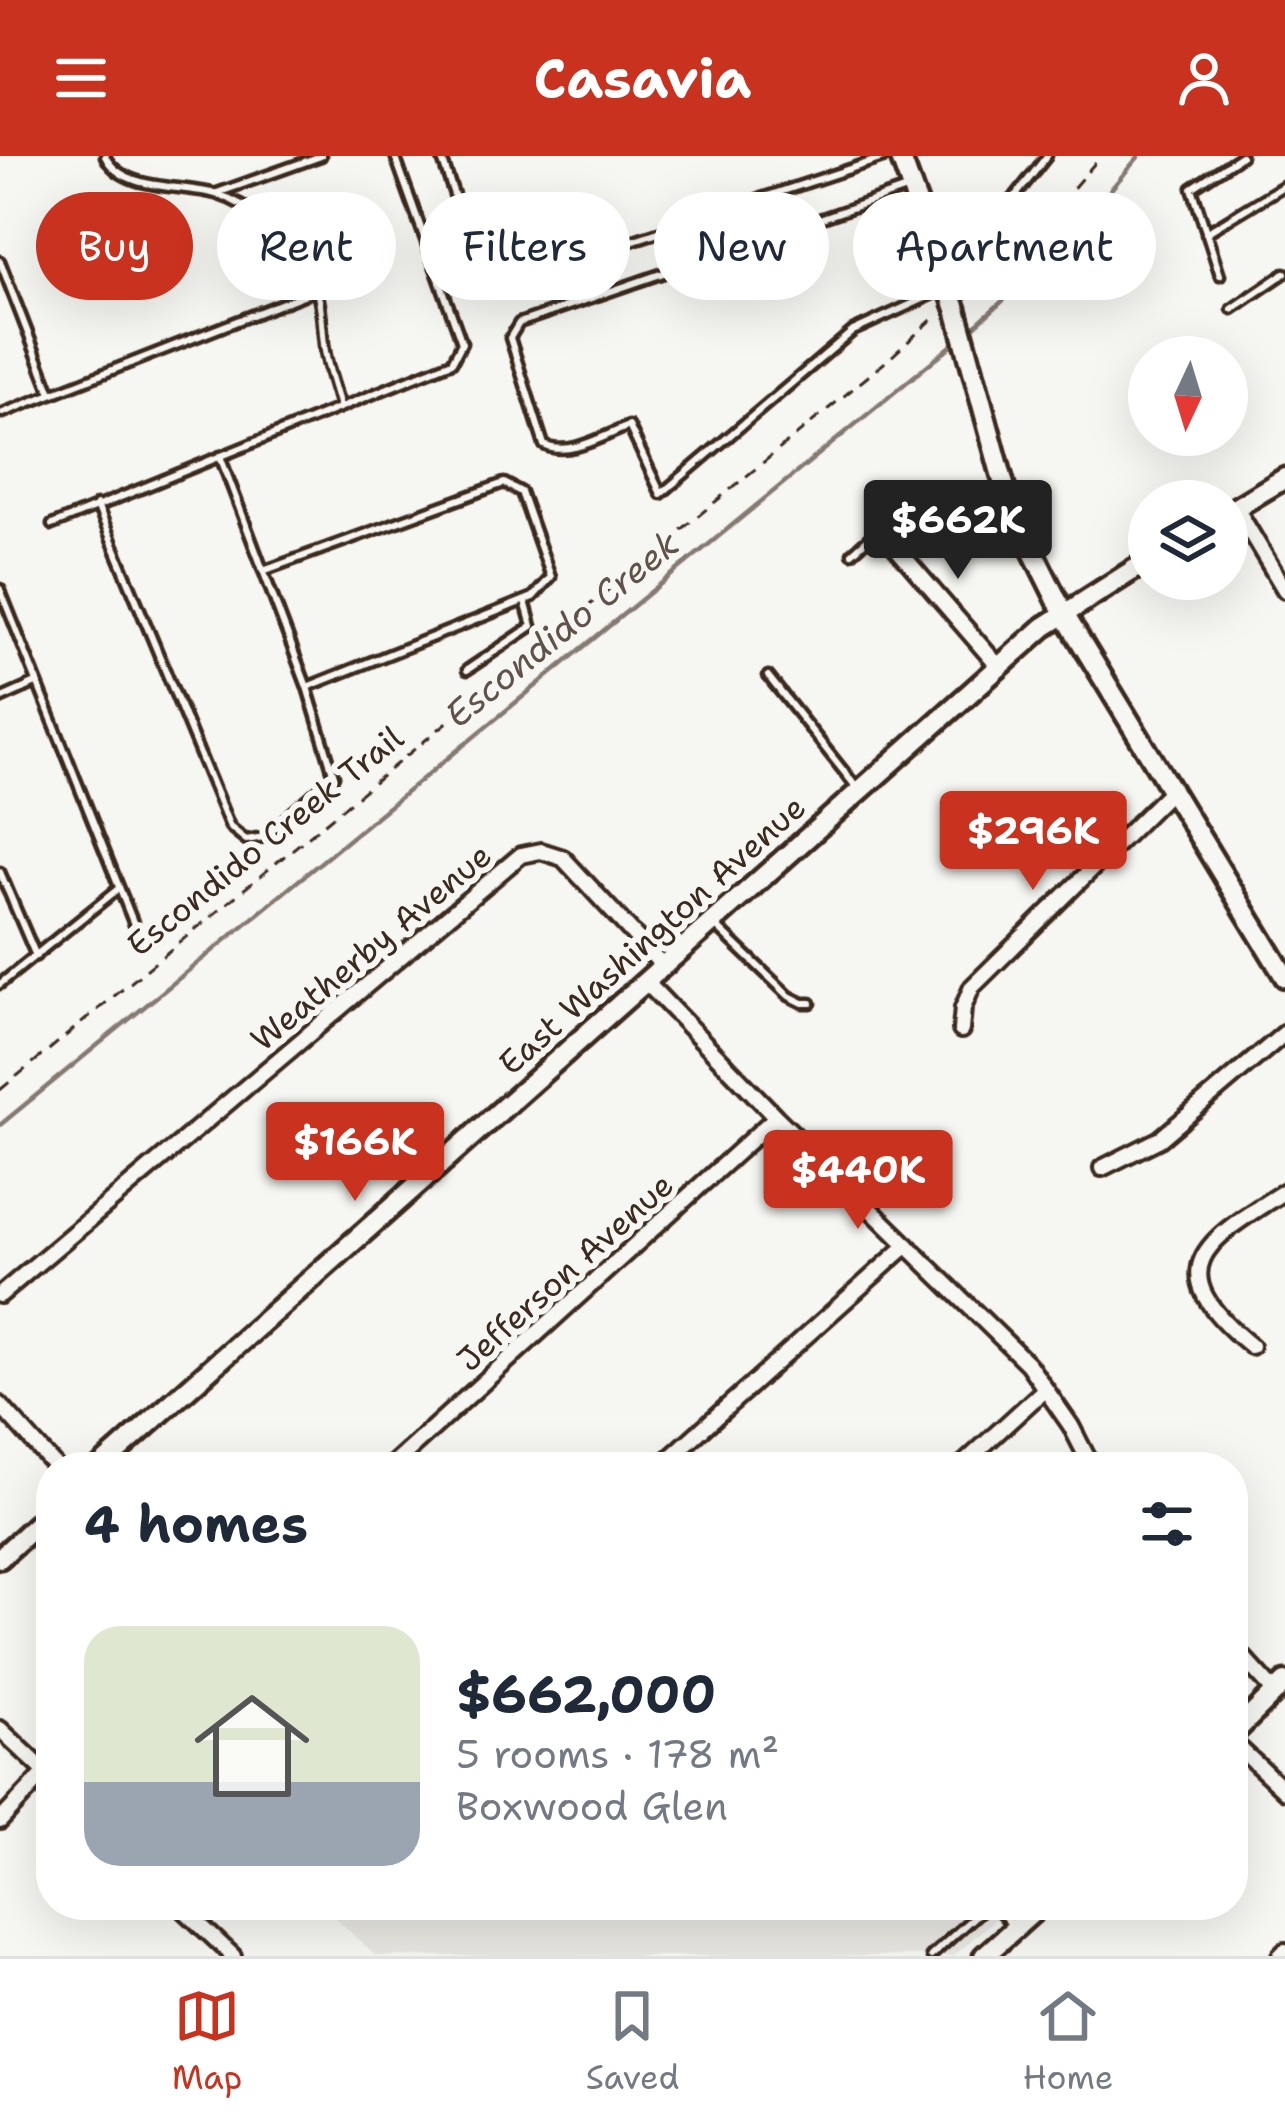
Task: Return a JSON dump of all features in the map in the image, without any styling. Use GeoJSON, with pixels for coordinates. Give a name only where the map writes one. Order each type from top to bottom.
{"type":"FeatureCollection","features":[{"type":"Feature","properties":{"kind":"main road"},"geometry":{"type":"LineString","coordinates":[[900,156],[913,192]]}},
{"type":"Feature","properties":{"kind":"main road"},"geometry":{"type":"LineString","coordinates":[[953,300],[1006,492],[1064,614],[1285,977]]}},
{"type":"Feature","properties":{"kind":"main road"},"geometry":{"type":"LineString","coordinates":[[1248,501],[1285,478]]}},
{"type":"Feature","properties":{"kind":"main road","name":"East Washington Avenue"},"geometry":{"type":"LineString","coordinates":[[117,1452],[999,668],[1064,614],[1128,573]]}},
{"type":"Feature","properties":{"kind":"main road"},"geometry":{"type":"LineString","coordinates":[[0,1558],[36,1525]]}},
{"type":"Feature","properties":{"kind":"main road"},"geometry":{"type":"LineString","coordinates":[[1248,1722],[1280,1687]]}},
{"type":"Feature","properties":{"kind":"main road"},"geometry":{"type":"LineString","coordinates":[[985,1956],[1024,1920]]}},
{"type":"Feature","properties":{"kind":"street"},"geometry":{"type":"LineString","coordinates":[[879,528],[999,668]]}},
{"type":"Feature","properties":{"kind":"street"},"geometry":{"type":"LineString","coordinates":[[1248,536],[1285,590]]}},
{"type":"Feature","properties":{"kind":"street"},"geometry":{"type":"LineString","coordinates":[[961,1030],[972,987],[1173,789]]}},
{"type":"Feature","properties":{"kind":"street","name":"Weatherby Avenue"},"geometry":{"type":"LineString","coordinates":[[0,1295],[521,855],[541,851],[563,858],[663,967]]}},
{"type":"Feature","properties":{"kind":"street"},"geometry":{"type":"LineString","coordinates":[[646,982],[1028,1364],[1083,1452]]}},
{"type":"Feature","properties":{"kind":"street"},"geometry":{"type":"LineString","coordinates":[[1102,1168],[1160,1139],[1285,1033]]}},
{"type":"Feature","properties":{"kind":"street","name":"Jefferson Avenue"},"geometry":{"type":"LineString","coordinates":[[407,1452],[776,1117]]}},
{"type":"Feature","properties":{"kind":"street"},"geometry":{"type":"LineString","coordinates":[[1251,1346],[1223,1323],[1198,1284],[1197,1272],[1212,1244],[1285,1191]]}},
{"type":"Feature","properties":{"kind":"street"},"geometry":{"type":"LineString","coordinates":[[677,1452],[907,1245]]}},
{"type":"Feature","properties":{"kind":"street"},"geometry":{"type":"LineString","coordinates":[[976,1452],[1045,1389]]}},
{"type":"Feature","properties":{"kind":"street"},"geometry":{"type":"LineString","coordinates":[[0,1405],[42,1452]]}},
{"type":"Feature","properties":{"kind":"street"},"geometry":{"type":"LineString","coordinates":[[1248,1659],[1280,1687]]}},
{"type":"Feature","properties":{"kind":"street"},"geometry":{"type":"LineString","coordinates":[[0,1729],[36,1762]]}},
{"type":"Feature","properties":{"kind":"street"},"geometry":{"type":"LineString","coordinates":[[1248,1753],[1285,1791]]}},
{"type":"Feature","properties":{"kind":"street"},"geometry":{"type":"LineString","coordinates":[[0,1821],[36,1786]]}},
{"type":"Feature","properties":{"kind":"street"},"geometry":{"type":"LineString","coordinates":[[195,1920],[233,1956]]}},
{"type":"Feature","properties":{"kind":"lane"},"geometry":{"type":"LineString","coordinates":[[105,156],[110,167],[132,179],[215,194],[321,156]]}},
{"type":"Feature","properties":{"kind":"lane"},"geometry":{"type":"LineString","coordinates":[[52,525],[452,362],[462,343],[395,156]]}},
{"type":"Feature","properties":{"kind":"lane"},"geometry":{"type":"LineString","coordinates":[[441,156],[486,289],[889,156]]}},
{"type":"Feature","properties":{"kind":"lane"},"geometry":{"type":"LineString","coordinates":[[1019,192],[1047,156]]}},
{"type":"Feature","properties":{"kind":"lane"},"geometry":{"type":"LineString","coordinates":[[1220,275],[1192,188],[1241,156]]}},
{"type":"Feature","properties":{"kind":"lane"},"geometry":{"type":"LineString","coordinates":[[1206,233],[1285,185]]}},
{"type":"Feature","properties":{"kind":"lane"},"geometry":{"type":"LineString","coordinates":[[897,192],[911,188]]}},
{"type":"Feature","properties":{"kind":"lane"},"geometry":{"type":"LineString","coordinates":[[853,206],[519,323],[510,338],[544,445],[554,450],[568,448],[629,427],[661,494],[853,331],[923,300]]}},
{"type":"Feature","properties":{"kind":"lane"},"geometry":{"type":"LineString","coordinates":[[0,261],[51,393]]}},
{"type":"Feature","properties":{"kind":"lane"},"geometry":{"type":"LineString","coordinates":[[1232,309],[1285,273]]}},
{"type":"Feature","properties":{"kind":"lane"},"geometry":{"type":"LineString","coordinates":[[3,413],[290,300]]}},
{"type":"Feature","properties":{"kind":"lane"},"geometry":{"type":"LineString","coordinates":[[319,300],[324,346],[340,407]]}},
{"type":"Feature","properties":{"kind":"lane"},"geometry":{"type":"LineString","coordinates":[[97,505],[230,827],[246,840],[264,837],[334,776],[307,687],[220,456]]}},
{"type":"Feature","properties":{"kind":"lane"},"geometry":{"type":"LineString","coordinates":[[263,571],[504,483],[521,492],[551,577],[545,588],[525,601],[307,687]]}},
{"type":"Feature","properties":{"kind":"lane"},"geometry":{"type":"LineString","coordinates":[[852,553],[907,504]]}},
{"type":"Feature","properties":{"kind":"lane"},"geometry":{"type":"LineString","coordinates":[[0,590],[140,942]]}},
{"type":"Feature","properties":{"kind":"lane"},"geometry":{"type":"LineString","coordinates":[[467,670],[532,626],[525,601]]}},
{"type":"Feature","properties":{"kind":"lane"},"geometry":{"type":"LineString","coordinates":[[768,676],[860,790]]}},
{"type":"Feature","properties":{"kind":"lane"},"geometry":{"type":"LineString","coordinates":[[0,699],[36,682]]}},
{"type":"Feature","properties":{"kind":"lane"},"geometry":{"type":"LineString","coordinates":[[0,872],[36,956]]}},
{"type":"Feature","properties":{"kind":"lane"},"geometry":{"type":"LineString","coordinates":[[0,984],[118,889]]}},
{"type":"Feature","properties":{"kind":"lane"},"geometry":{"type":"LineString","coordinates":[[712,922],[789,996],[811,1003]]}},
{"type":"Feature","properties":{"kind":"lane"},"geometry":{"type":"LineString","coordinates":[[931,1956],[973,1920]]}},
{"type":"Feature","properties":{"kind":"lane"},"geometry":{"type":"LineString","coordinates":[[1006,1920],[1015,1928]]}},
{"type":"Feature","properties":{"kind":"path","name":"Escondido Creek Trail"},"geometry":{"type":"LineString","coordinates":[[1070,192],[1101,156]]}},
{"type":"Feature","properties":{"kind":"path","name":"Escondido Creek Trail"},"geometry":{"type":"LineString","coordinates":[[0,1090],[889,358],[942,300]]}},
{"type":"Feature","properties":{"kind":"shaded area"},"geometry":{"type":"Polygon","coordinates":[[[338,1920],[994,1920],[954,1956],[376,1956],[338,1920]]]}},
{"type":"Feature","properties":{"kind":"waterway","name":"Escondido Creek"},"geometry":{"type":"LineString","coordinates":[[970,330],[1059,251],[1139,156]]}},
{"type":"Feature","properties":{"kind":"waterway","name":"Escondido Creek"},"geometry":{"type":"LineString","coordinates":[[0,1125],[957,341]]}}]}
